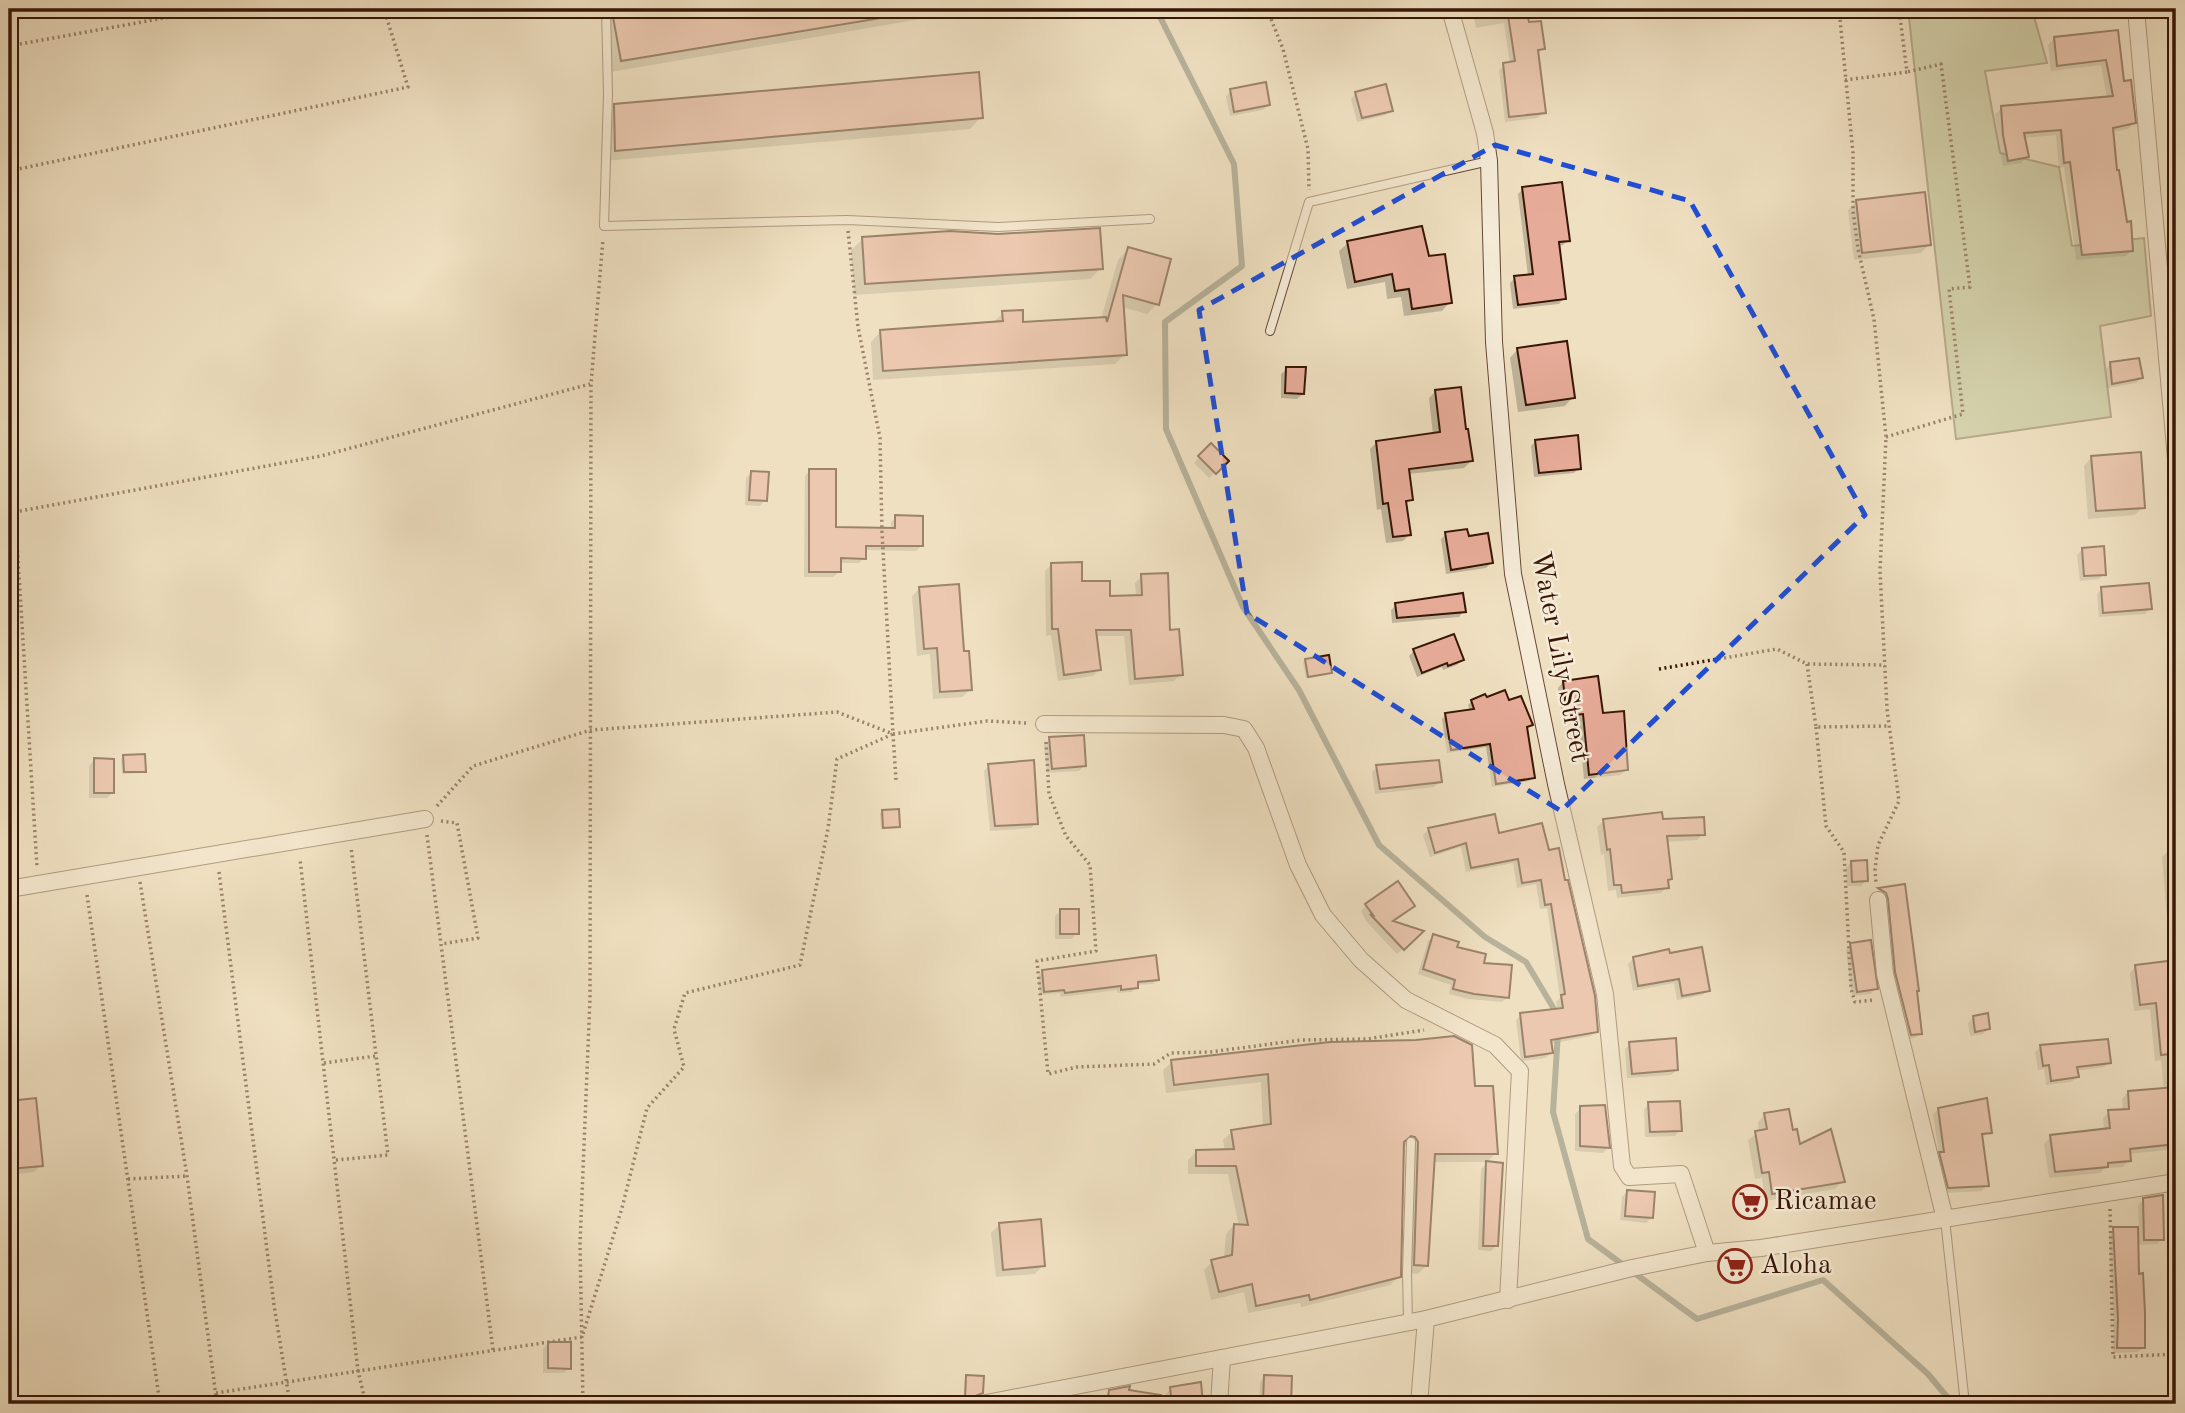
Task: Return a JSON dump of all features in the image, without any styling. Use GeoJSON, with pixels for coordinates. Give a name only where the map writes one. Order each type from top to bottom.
{"type":"FeatureCollection","features":[{"type":"Feature","properties":{"kind":"street","name":"Water Lily Street"},"geometry":{"type":"LineString","coordinates":[[1450,9],[1485,133],[1489,161],[1494,342],[1513,574],[1556,784],[1605,994],[1622,1166],[1629,1177],[1681,1174],[1707,1253]]}},
{"type":"Feature","properties":{"kind":"street"},"geometry":{"type":"LineString","coordinates":[[2136,9],[2168,286],[2176,458]]}},
{"type":"Feature","properties":{"kind":"street"},"geometry":{"type":"LineString","coordinates":[[1044,724],[1224,725],[1244,729],[1256,748],[1298,865],[1323,915],[1361,960],[1406,1000],[1495,1045],[1520,1071],[1508,1300]]}},
{"type":"Feature","properties":{"kind":"street"},"geometry":{"type":"LineString","coordinates":[[9,889],[425,819]]}},
{"type":"Feature","properties":{"kind":"street"},"geometry":{"type":"LineString","coordinates":[[1878,900],[1881,947],[1891,998],[1945,1219]]}},
{"type":"Feature","properties":{"kind":"street"},"geometry":{"type":"LineString","coordinates":[[981,1404],[1426,1319],[1632,1268],[1707,1253],[1761,1248],[2176,1181]]}},
{"type":"Feature","properties":{"kind":"street"},"geometry":{"type":"LineString","coordinates":[[1419,1404],[1426,1319]]}},
{"type":"Feature","properties":{"kind":"street"},"geometry":{"type":"LineString","coordinates":[[1219,1404],[1222,1358]]}},
{"type":"Feature","properties":{"kind":"lane"},"geometry":{"type":"LineString","coordinates":[[606,9],[608,94],[604,226],[847,220],[998,227],[1150,219]]}},
{"type":"Feature","properties":{"kind":"lane"},"geometry":{"type":"LineString","coordinates":[[1270,331],[1309,202],[1489,161]]}},
{"type":"Feature","properties":{"kind":"lane"},"geometry":{"type":"LineString","coordinates":[[1408,1322],[1411,1142]]}},
{"type":"Feature","properties":{"kind":"lane"},"geometry":{"type":"LineString","coordinates":[[1945,1219],[1965,1404]]}},
{"type":"Feature","properties":{"kind":"path"},"geometry":{"type":"LineString","coordinates":[[9,46],[214,9]]}},
{"type":"Feature","properties":{"kind":"path"},"geometry":{"type":"LineString","coordinates":[[9,171],[408,87],[384,9]]}},
{"type":"Feature","properties":{"kind":"path"},"geometry":{"type":"LineString","coordinates":[[1267,9],[1283,49],[1308,149],[1309,202]]}},
{"type":"Feature","properties":{"kind":"path"},"geometry":{"type":"LineString","coordinates":[[1839,9],[1853,153],[1853,211],[1858,249],[1874,319],[1886,437],[1880,571],[1889,726],[1899,801],[1878,845],[1875,870],[1878,900]]}},
{"type":"Feature","properties":{"kind":"path"},"geometry":{"type":"LineString","coordinates":[[1899,9],[1907,72]]}},
{"type":"Feature","properties":{"kind":"path"},"geometry":{"type":"LineString","coordinates":[[1845,80],[1907,72],[1941,64],[1970,287],[1949,289],[1963,414],[1886,437]]}},
{"type":"Feature","properties":{"kind":"path"},"geometry":{"type":"LineString","coordinates":[[847,220],[858,327],[880,438],[881,531],[896,780]]}},
{"type":"Feature","properties":{"kind":"path"},"geometry":{"type":"LineString","coordinates":[[583,1404],[580,1244],[590,998],[591,383],[604,226]]}},
{"type":"Feature","properties":{"kind":"path"},"geometry":{"type":"LineString","coordinates":[[9,513],[321,456],[591,383]]}},
{"type":"Feature","properties":{"kind":"path"},"geometry":{"type":"LineString","coordinates":[[9,485],[15,511],[38,883]]}},
{"type":"Feature","properties":{"kind":"path"},"geometry":{"type":"LineString","coordinates":[[1659,668],[1777,649],[1807,664],[1885,665]]}},
{"type":"Feature","properties":{"kind":"path"},"geometry":{"type":"LineString","coordinates":[[1807,664],[1826,826],[1844,852],[1855,1002],[1891,998]]}},
{"type":"Feature","properties":{"kind":"path"},"geometry":{"type":"LineString","coordinates":[[493,1350],[425,819],[473,766],[591,730],[837,712],[893,734]]}},
{"type":"Feature","properties":{"kind":"path"},"geometry":{"type":"LineString","coordinates":[[582,1337],[622,1208],[647,1108],[684,1067],[674,1029],[685,993],[800,965],[828,829],[837,759],[893,734],[987,721],[1044,724],[1049,794],[1066,836],[1090,865],[1096,951],[1037,961],[1048,1074],[1077,1067],[1154,1063],[1171,1053],[1210,1052],[1301,1040],[1367,1039],[1450,1024]]}},
{"type":"Feature","properties":{"kind":"path"},"geometry":{"type":"LineString","coordinates":[[1816,727],[1889,726]]}},
{"type":"Feature","properties":{"kind":"path"},"geometry":{"type":"LineString","coordinates":[[425,819],[457,823],[478,937],[441,944]]}},
{"type":"Feature","properties":{"kind":"path"},"geometry":{"type":"LineString","coordinates":[[335,1161],[388,1155],[349,831]]}},
{"type":"Feature","properties":{"kind":"path"},"geometry":{"type":"LineString","coordinates":[[298,839],[358,1371],[366,1404]]}},
{"type":"Feature","properties":{"kind":"path"},"geometry":{"type":"LineString","coordinates":[[216,853],[274,1306],[290,1404]]}},
{"type":"Feature","properties":{"kind":"path"},"geometry":{"type":"LineString","coordinates":[[138,866],[187,1175],[217,1404]]}},
{"type":"Feature","properties":{"kind":"path"},"geometry":{"type":"LineString","coordinates":[[85,875],[160,1404]]}},
{"type":"Feature","properties":{"kind":"path"},"geometry":{"type":"LineString","coordinates":[[324,1063],[376,1056]]}},
{"type":"Feature","properties":{"kind":"path"},"geometry":{"type":"LineString","coordinates":[[128,1180],[187,1175]]}},
{"type":"Feature","properties":{"kind":"path"},"geometry":{"type":"LineString","coordinates":[[2110,1192],[2113,1357],[2176,1354]]}},
{"type":"Feature","properties":{"kind":"path"},"geometry":{"type":"LineString","coordinates":[[216,1393],[582,1337]]}},
{"type":"Feature","properties":{"kind":"path"},"geometry":{"type":"LineString","coordinates":[[9,1399],[9,1404]]}},
{"type":"Feature","properties":{"kind":"highlighted area"},"geometry":{"type":"Polygon","coordinates":[[[1495,145],[1690,201],[1865,515],[1561,811],[1247,613],[1199,310],[1495,145]]]}},
{"type":"Feature","properties":{"kind":"green space"},"geometry":{"type":"Polygon","coordinates":[[[1908,9],[2032,9],[2047,63],[1985,71],[2000,153],[2059,167],[2072,246],[2144,238],[2151,316],[2100,326],[2111,417],[1956,439],[1908,9]]]}},
{"type":"Feature","properties":{"kind":"building"},"geometry":{"type":"Polygon","coordinates":[[[659,9],[880,9],[881,18],[621,61],[613,17],[659,9]]]}},
{"type":"Feature","properties":{"kind":"building"},"geometry":{"type":"Polygon","coordinates":[[[1507,9],[1526,9],[1529,22],[1541,21],[1545,49],[1538,50],[1546,113],[1509,117],[1503,63],[1515,61],[1507,9]]]}},
{"type":"Feature","properties":{"kind":"building"},"geometry":{"type":"Polygon","coordinates":[[[2118,30],[2124,81],[2131,80],[2136,123],[2113,128],[2117,170],[2127,222],[2131,221],[2133,251],[2082,255],[2070,162],[2064,163],[2061,130],[2024,133],[2029,157],[2008,161],[2001,106],[2113,96],[2106,60],[2057,66],[2054,37],[2118,30]]]}},
{"type":"Feature","properties":{"kind":"building"},"geometry":{"type":"Polygon","coordinates":[[[979,72],[983,118],[615,151],[614,104],[979,72]]]}},
{"type":"Feature","properties":{"kind":"building"},"geometry":{"type":"Polygon","coordinates":[[[1266,82],[1270,105],[1234,112],[1230,89],[1266,82]]]}},
{"type":"Feature","properties":{"kind":"building"},"geometry":{"type":"Polygon","coordinates":[[[1386,84],[1393,111],[1362,118],[1355,92],[1386,84]]]}},
{"type":"Feature","properties":{"kind":"building"},"geometry":{"type":"Polygon","coordinates":[[[1562,182],[1570,241],[1559,242],[1566,299],[1518,305],[1514,276],[1533,274],[1522,187],[1562,182]]]}},
{"type":"Feature","properties":{"kind":"building"},"geometry":{"type":"Polygon","coordinates":[[[1925,192],[1931,245],[1862,253],[1856,200],[1925,192]]]}},
{"type":"Feature","properties":{"kind":"building"},"geometry":{"type":"Polygon","coordinates":[[[1422,226],[1429,256],[1445,254],[1452,303],[1412,309],[1409,289],[1395,291],[1392,274],[1355,282],[1347,241],[1422,226]]]}},
{"type":"Feature","properties":{"kind":"building"},"geometry":{"type":"Polygon","coordinates":[[[1100,228],[1103,269],[865,284],[862,237],[950,231],[998,234],[1100,228]]]}},
{"type":"Feature","properties":{"kind":"building"},"geometry":{"type":"Polygon","coordinates":[[[1128,247],[1171,259],[1159,305],[1123,295],[1127,355],[883,371],[880,330],[1003,321],[1002,311],[1023,310],[1023,322],[1106,317],[1107,322],[1128,247]]]}},
{"type":"Feature","properties":{"kind":"building"},"geometry":{"type":"Polygon","coordinates":[[[1567,341],[1575,398],[1526,405],[1517,348],[1567,341]]]}},
{"type":"Feature","properties":{"kind":"building"},"geometry":{"type":"Polygon","coordinates":[[[2139,358],[2143,378],[2112,384],[2110,362],[2139,358]]]}},
{"type":"Feature","properties":{"kind":"building"},"geometry":{"type":"Polygon","coordinates":[[[1286,367],[1306,367],[1304,394],[1285,393],[1286,367]]]}},
{"type":"Feature","properties":{"kind":"building"},"geometry":{"type":"Polygon","coordinates":[[[1461,387],[1473,461],[1409,469],[1413,500],[1406,501],[1411,535],[1393,537],[1388,503],[1383,504],[1376,441],[1440,432],[1435,390],[1461,387]]]}},
{"type":"Feature","properties":{"kind":"building"},"geometry":{"type":"Polygon","coordinates":[[[1578,435],[1581,469],[1539,473],[1535,440],[1578,435]]]}},
{"type":"Feature","properties":{"kind":"building"},"geometry":{"type":"Polygon","coordinates":[[[1211,443],[1229,461],[1216,474],[1198,456],[1211,443]]]}},
{"type":"Feature","properties":{"kind":"building"},"geometry":{"type":"Polygon","coordinates":[[[2141,452],[2145,508],[2096,511],[2091,456],[2141,452]]]}},
{"type":"Feature","properties":{"kind":"building"},"geometry":{"type":"Polygon","coordinates":[[[809,469],[836,469],[836,527],[895,528],[895,515],[923,516],[923,546],[866,546],[866,559],[841,558],[841,572],[809,572],[809,469]]]}},
{"type":"Feature","properties":{"kind":"building"},"geometry":{"type":"Polygon","coordinates":[[[751,471],[769,472],[767,501],[749,500],[751,471]]]}},
{"type":"Feature","properties":{"kind":"building"},"geometry":{"type":"Polygon","coordinates":[[[1467,529],[1469,536],[1488,533],[1493,563],[1451,570],[1445,532],[1467,529]]]}},
{"type":"Feature","properties":{"kind":"building"},"geometry":{"type":"Polygon","coordinates":[[[2104,546],[2106,575],[2084,576],[2082,548],[2104,546]]]}},
{"type":"Feature","properties":{"kind":"building"},"geometry":{"type":"Polygon","coordinates":[[[1082,562],[1082,581],[1110,581],[1110,596],[1142,595],[1141,574],[1168,573],[1170,630],[1179,629],[1183,675],[1135,679],[1131,630],[1096,630],[1101,670],[1064,675],[1058,629],[1052,629],[1051,563],[1082,562]]]}},
{"type":"Feature","properties":{"kind":"building"},"geometry":{"type":"Polygon","coordinates":[[[2149,583],[2152,609],[2103,613],[2101,587],[2149,583]]]}},
{"type":"Feature","properties":{"kind":"building"},"geometry":{"type":"Polygon","coordinates":[[[959,584],[964,651],[969,651],[972,690],[940,692],[937,648],[924,649],[919,587],[959,584]]]}},
{"type":"Feature","properties":{"kind":"building"},"geometry":{"type":"Polygon","coordinates":[[[1463,593],[1466,612],[1397,618],[1395,603],[1463,593]]]}},
{"type":"Feature","properties":{"kind":"building"},"geometry":{"type":"Polygon","coordinates":[[[1454,634],[1464,660],[1448,666],[1447,663],[1422,673],[1413,649],[1454,634]]]}},
{"type":"Feature","properties":{"kind":"building"},"geometry":{"type":"Polygon","coordinates":[[[1329,655],[1332,673],[1308,677],[1305,659],[1329,655]]]}},
{"type":"Feature","properties":{"kind":"building"},"geometry":{"type":"Polygon","coordinates":[[[1598,676],[1603,713],[1624,711],[1628,770],[1589,775],[1583,714],[1567,716],[1563,681],[1598,676]]]}},
{"type":"Feature","properties":{"kind":"building"},"geometry":{"type":"Polygon","coordinates":[[[1505,690],[1509,700],[1521,696],[1533,725],[1527,727],[1535,778],[1496,784],[1490,744],[1451,750],[1445,713],[1474,709],[1471,700],[1505,690]]]}},
{"type":"Feature","properties":{"kind":"building"},"geometry":{"type":"Polygon","coordinates":[[[1084,735],[1086,766],[1052,769],[1049,737],[1084,735]]]}},
{"type":"Feature","properties":{"kind":"building"},"geometry":{"type":"Polygon","coordinates":[[[145,754],[146,772],[124,772],[123,755],[145,754]]]}},
{"type":"Feature","properties":{"kind":"building"},"geometry":{"type":"Polygon","coordinates":[[[94,758],[114,759],[114,793],[94,793],[94,758]]]}},
{"type":"Feature","properties":{"kind":"building"},"geometry":{"type":"Polygon","coordinates":[[[1034,760],[1038,824],[995,826],[988,764],[1034,760]]]}},
{"type":"Feature","properties":{"kind":"building"},"geometry":{"type":"Polygon","coordinates":[[[1439,760],[1442,782],[1380,789],[1376,765],[1439,760]]]}},
{"type":"Feature","properties":{"kind":"building"},"geometry":{"type":"Polygon","coordinates":[[[899,809],[900,827],[883,828],[882,810],[899,809]]]}},
{"type":"Feature","properties":{"kind":"building"},"geometry":{"type":"Polygon","coordinates":[[[1662,812],[1663,819],[1704,817],[1705,835],[1667,836],[1672,879],[1668,880],[1669,888],[1622,893],[1621,885],[1614,885],[1603,819],[1662,812]]]}},
{"type":"Feature","properties":{"kind":"building"},"geometry":{"type":"Polygon","coordinates":[[[1495,814],[1499,833],[1542,823],[1549,850],[1559,848],[1565,880],[1568,880],[1595,996],[1598,1032],[1551,1040],[1553,1053],[1525,1057],[1520,1013],[1563,1008],[1561,995],[1565,994],[1551,904],[1545,905],[1541,880],[1522,883],[1518,859],[1471,868],[1466,843],[1435,853],[1428,828],[1495,814]]]}},
{"type":"Feature","properties":{"kind":"building"},"geometry":{"type":"Polygon","coordinates":[[[1867,860],[1868,881],[1852,882],[1851,861],[1867,860]]]}},
{"type":"Feature","properties":{"kind":"building"},"geometry":{"type":"Polygon","coordinates":[[[1398,881],[1415,906],[1393,921],[1424,931],[1404,950],[1370,914],[1373,915],[1365,904],[1398,881]]]}},
{"type":"Feature","properties":{"kind":"building"},"geometry":{"type":"Polygon","coordinates":[[[1905,884],[1922,1034],[1911,1035],[1895,972],[1888,899],[1886,893],[1878,888],[1905,884]]]}},
{"type":"Feature","properties":{"kind":"building"},"geometry":{"type":"Polygon","coordinates":[[[1060,909],[1079,909],[1079,934],[1060,934],[1060,909]]]}},
{"type":"Feature","properties":{"kind":"building"},"geometry":{"type":"Polygon","coordinates":[[[1433,934],[1459,942],[1457,947],[1486,954],[1484,963],[1512,965],[1509,998],[1453,989],[1455,980],[1423,969],[1433,934]]]}},
{"type":"Feature","properties":{"kind":"building"},"geometry":{"type":"Polygon","coordinates":[[[1871,940],[1878,989],[1857,992],[1850,943],[1871,940]]]}},
{"type":"Feature","properties":{"kind":"building"},"geometry":{"type":"Polygon","coordinates":[[[1702,947],[1710,991],[1682,996],[1679,979],[1638,986],[1633,957],[1669,949],[1670,953],[1702,947]]]}},
{"type":"Feature","properties":{"kind":"building"},"geometry":{"type":"Polygon","coordinates":[[[1156,955],[1159,980],[1138,982],[1138,988],[1121,990],[1121,986],[1065,993],[1064,990],[1044,992],[1042,970],[1156,955]]]}},
{"type":"Feature","properties":{"kind":"building"},"geometry":{"type":"Polygon","coordinates":[[[2176,960],[2176,1053],[2161,1055],[2156,1003],[2140,1005],[2135,965],[2176,960]]]}},
{"type":"Feature","properties":{"kind":"building"},"geometry":{"type":"Polygon","coordinates":[[[1988,1013],[1990,1029],[1975,1032],[1973,1016],[1988,1013]]]}},
{"type":"Feature","properties":{"kind":"building"},"geometry":{"type":"Polygon","coordinates":[[[1454,1036],[1472,1045],[1475,1086],[1493,1086],[1498,1154],[1435,1154],[1428,1266],[1414,1265],[1418,1142],[1411,1136],[1404,1142],[1401,1277],[1310,1300],[1309,1295],[1256,1306],[1252,1284],[1219,1292],[1211,1260],[1232,1255],[1234,1224],[1248,1225],[1236,1166],[1196,1166],[1196,1150],[1234,1149],[1231,1130],[1271,1124],[1268,1074],[1174,1085],[1171,1060],[1330,1042],[1416,1040],[1454,1036]]]}},
{"type":"Feature","properties":{"kind":"building"},"geometry":{"type":"Polygon","coordinates":[[[1676,1038],[1678,1070],[1632,1074],[1629,1042],[1676,1038]]]}},
{"type":"Feature","properties":{"kind":"building"},"geometry":{"type":"Polygon","coordinates":[[[2108,1039],[2111,1063],[2077,1067],[2079,1077],[2051,1081],[2049,1065],[2043,1066],[2040,1045],[2108,1039]]]}},
{"type":"Feature","properties":{"kind":"building"},"geometry":{"type":"Polygon","coordinates":[[[2176,1087],[2176,1144],[2130,1149],[2131,1161],[2108,1163],[2108,1167],[2055,1172],[2050,1135],[2110,1128],[2108,1110],[2129,1109],[2128,1091],[2176,1087]]]}},
{"type":"Feature","properties":{"kind":"building"},"geometry":{"type":"Polygon","coordinates":[[[36,1098],[43,1166],[9,1169],[9,1101],[36,1098]]]}},
{"type":"Feature","properties":{"kind":"building"},"geometry":{"type":"Polygon","coordinates":[[[1987,1098],[1992,1133],[1982,1134],[1989,1186],[1948,1188],[1939,1152],[1944,1152],[1938,1108],[1987,1098]]]}},
{"type":"Feature","properties":{"kind":"building"},"geometry":{"type":"Polygon","coordinates":[[[1680,1101],[1682,1131],[1650,1132],[1648,1102],[1680,1101]]]}},
{"type":"Feature","properties":{"kind":"building"},"geometry":{"type":"Polygon","coordinates":[[[1605,1105],[1610,1148],[1580,1146],[1580,1106],[1605,1105]]]}},
{"type":"Feature","properties":{"kind":"building"},"geometry":{"type":"Polygon","coordinates":[[[1789,1109],[1793,1130],[1797,1129],[1800,1144],[1831,1129],[1845,1182],[1772,1194],[1769,1172],[1762,1173],[1755,1131],[1767,1129],[1764,1113],[1789,1109]]]}},
{"type":"Feature","properties":{"kind":"building"},"geometry":{"type":"Polygon","coordinates":[[[1486,1161],[1503,1163],[1498,1246],[1483,1246],[1486,1161]]]}},
{"type":"Feature","properties":{"kind":"building"},"geometry":{"type":"Polygon","coordinates":[[[1627,1190],[1655,1192],[1653,1218],[1625,1216],[1627,1190]]]}},
{"type":"Feature","properties":{"kind":"building"},"geometry":{"type":"Polygon","coordinates":[[[2163,1195],[2164,1240],[2144,1240],[2143,1198],[2163,1195]]]}},
{"type":"Feature","properties":{"kind":"building"},"geometry":{"type":"Polygon","coordinates":[[[1041,1219],[1045,1266],[1003,1270],[999,1223],[1041,1219]]]}},
{"type":"Feature","properties":{"kind":"building"},"geometry":{"type":"Polygon","coordinates":[[[2113,1227],[2138,1227],[2139,1274],[2143,1273],[2145,1348],[2117,1348],[2113,1227]]]}},
{"type":"Feature","properties":{"kind":"building"},"geometry":{"type":"Polygon","coordinates":[[[548,1342],[571,1342],[571,1369],[548,1368],[548,1342]]]}},
{"type":"Feature","properties":{"kind":"building"},"geometry":{"type":"Polygon","coordinates":[[[966,1375],[984,1376],[983,1393],[971,1400],[965,1400],[966,1375]]]}},
{"type":"Feature","properties":{"kind":"building"},"geometry":{"type":"Polygon","coordinates":[[[1264,1375],[1292,1376],[1291,1404],[1263,1404],[1264,1375]]]}},
{"type":"Feature","properties":{"kind":"building"},"geometry":{"type":"Polygon","coordinates":[[[1201,1382],[1203,1404],[1172,1404],[1170,1387],[1201,1382]]]}},
{"type":"Feature","properties":{"kind":"building"},"geometry":{"type":"Polygon","coordinates":[[[1130,1386],[1129,1390],[1161,1395],[1161,1404],[1107,1404],[1109,1390],[1130,1386]]]}},
{"type":"Feature","properties":{"kind":"waterway"},"geometry":{"type":"LineString","coordinates":[[1156,9],[1234,164],[1242,266],[1165,322],[1166,429],[1243,607],[1299,690],[1379,845],[1485,937],[1526,962],[1557,1014]]}},
{"type":"Feature","properties":{"kind":"waterway"},"geometry":{"type":"LineString","coordinates":[[1558,1032],[1553,1112],[1588,1239],[1697,1319],[1823,1280],[1928,1374],[1953,1404]]}},
{"type":"Feature","properties":{"kind":"place","name":"Ricamae"},"geometry":{"type":"Point","coordinates":[1750,1202]}},
{"type":"Feature","properties":{"kind":"place","name":"Aloha"},"geometry":{"type":"Point","coordinates":[1735,1266]}}]}
